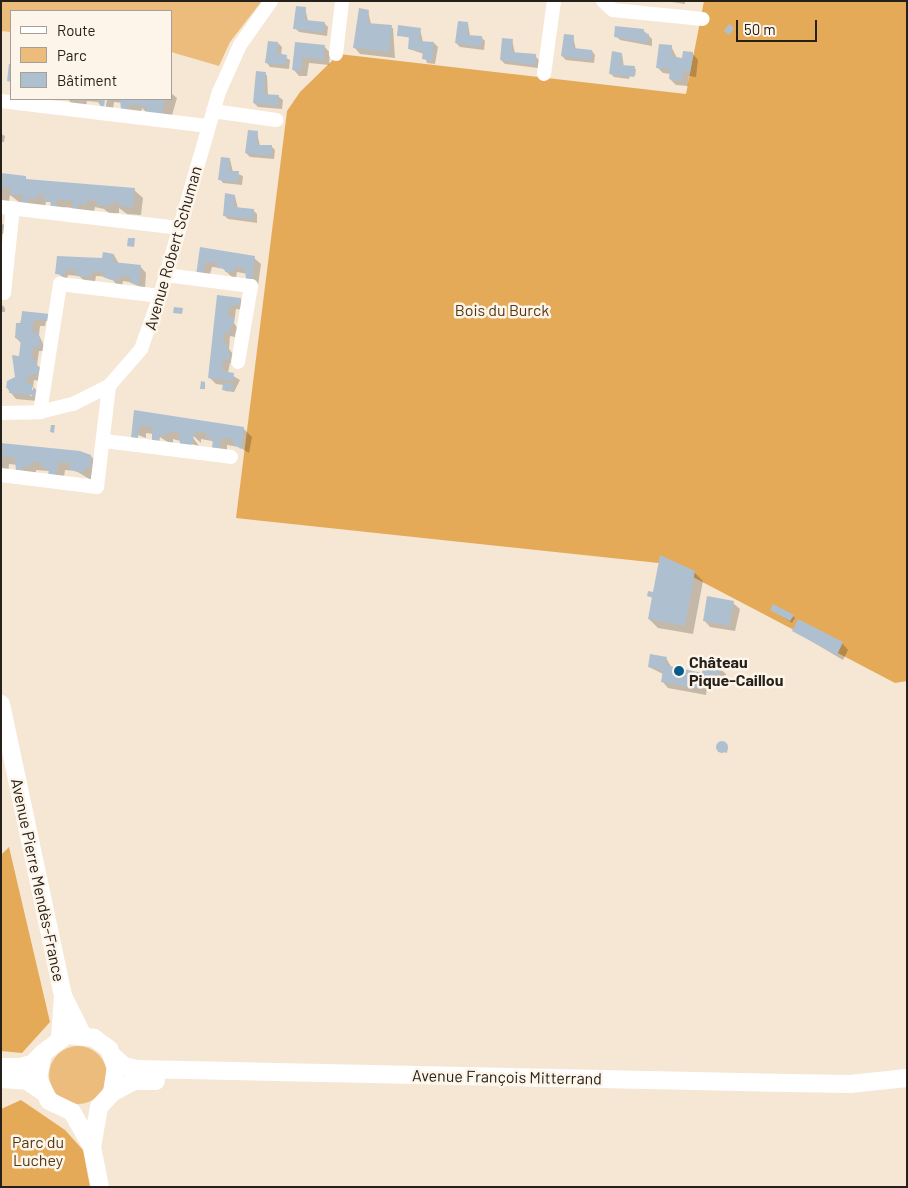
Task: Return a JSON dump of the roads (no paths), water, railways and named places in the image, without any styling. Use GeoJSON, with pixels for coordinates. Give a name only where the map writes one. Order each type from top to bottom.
{"type":"FeatureCollection","features":[{"type":"Feature","properties":{"kind":"main road","name":"Avenue Pierre Mendès-France"},"geometry":{"type":"LineString","coordinates":[[1,704],[62,996]]}},
{"type":"Feature","properties":{"kind":"main road"},"geometry":{"type":"LineString","coordinates":[[62,996],[70,1006],[82,1034]]}},
{"type":"Feature","properties":{"kind":"main road"},"geometry":{"type":"LineString","coordinates":[[60,1038],[62,996]]}},
{"type":"Feature","properties":{"kind":"main road"},"geometry":{"type":"LineString","coordinates":[[1,1067],[20,1068],[32,1064],[60,1038],[82,1034],[104,1044],[112,1055],[116,1074],[112,1093],[99,1107],[92,1148]]}},
{"type":"Feature","properties":{"kind":"main road"},"geometry":{"type":"LineString","coordinates":[[43,1053],[38,1078],[42,1090],[49,1101],[72,1112],[92,1148],[100,1187]]}},
{"type":"Feature","properties":{"kind":"main road","name":"Avenue François Mitterrand"},"geometry":{"type":"LineString","coordinates":[[112,1055],[124,1066],[137,1069],[850,1084],[907,1078]]}},
{"type":"Feature","properties":{"kind":"main road"},"geometry":{"type":"LineString","coordinates":[[1,1079],[32,1083],[42,1090]]}},
{"type":"Feature","properties":{"kind":"main road","name":"Avenue François Mitterrand"},"geometry":{"type":"LineString","coordinates":[[112,1093],[134,1081],[805,1094],[907,1090]]}},
{"type":"Feature","properties":{"kind":"main road"},"geometry":{"type":"LineString","coordinates":[[72,1112],[99,1107]]}},
{"type":"Feature","properties":{"kind":"street","name":"Avenue Robert Schuman"},"geometry":{"type":"LineString","coordinates":[[1,413],[40,412],[73,404],[109,386],[141,349],[160,296],[212,112],[231,62],[271,1]]}},
{"type":"Feature","properties":{"kind":"street"},"geometry":{"type":"LineString","coordinates":[[336,54],[342,1]]}},
{"type":"Feature","properties":{"kind":"street"},"geometry":{"type":"LineString","coordinates":[[544,74],[554,1]]}},
{"type":"Feature","properties":{"kind":"street"},"geometry":{"type":"LineString","coordinates":[[603,1],[613,10],[703,19]]}},
{"type":"Feature","properties":{"kind":"street"},"geometry":{"type":"LineString","coordinates":[[1,100],[208,126]]}},
{"type":"Feature","properties":{"kind":"street"},"geometry":{"type":"LineString","coordinates":[[212,112],[276,120]]}},
{"type":"Feature","properties":{"kind":"street"},"geometry":{"type":"LineString","coordinates":[[4,293],[7,207],[179,228]]}},
{"type":"Feature","properties":{"kind":"street"},"geometry":{"type":"LineString","coordinates":[[166,275],[251,286],[238,362]]}},
{"type":"Feature","properties":{"kind":"street"},"geometry":{"type":"LineString","coordinates":[[40,412],[60,284],[160,296]]}},
{"type":"Feature","properties":{"kind":"street"},"geometry":{"type":"LineString","coordinates":[[1,475],[97,487],[105,441],[109,386]]}},
{"type":"Feature","properties":{"kind":"street"},"geometry":{"type":"LineString","coordinates":[[105,441],[231,457]]}},
{"type":"Feature","properties":{"kind":"place","name":"Château Pique-Caillou"},"geometry":{"type":"Point","coordinates":[679,671]}},
{"type":"Feature","properties":{"kind":"park label","name":"Bois du Burck"},"geometry":{"type":"Point","coordinates":[502,310]}},
{"type":"Feature","properties":{"kind":"park label","name":"Parc du Luchey"},"geometry":{"type":"Point","coordinates":[38,1151]}}]}
